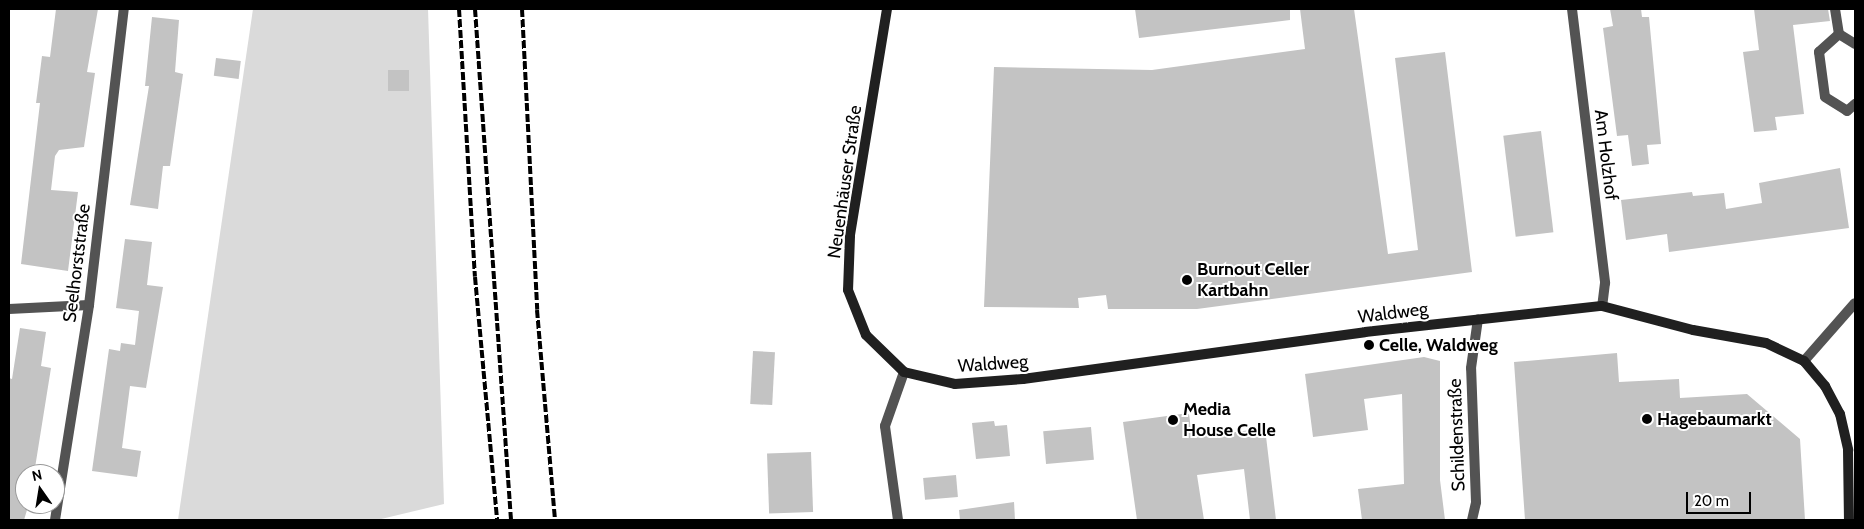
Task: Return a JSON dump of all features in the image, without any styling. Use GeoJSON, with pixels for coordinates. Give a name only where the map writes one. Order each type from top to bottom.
{"type":"FeatureCollection","features":[{"type":"Feature","properties":{"kind":"street","name":"Seelhorststraße"},"geometry":{"type":"LineString","coordinates":[[55,520],[89,305],[124,9]]}},
{"type":"Feature","properties":{"kind":"street","name":"Neuenhäuser Straße"},"geometry":{"type":"LineString","coordinates":[[887,9],[850,236],[848,290],[866,335],[904,372]]}},
{"type":"Feature","properties":{"kind":"street","name":"Am Holzhof"},"geometry":{"type":"LineString","coordinates":[[1572,9],[1605,283],[1602,306]]}},
{"type":"Feature","properties":{"kind":"street"},"geometry":{"type":"LineString","coordinates":[[1835,9],[1838,34]]}},
{"type":"Feature","properties":{"kind":"street"},"geometry":{"type":"LineString","coordinates":[[1838,34],[1855,44]]}},
{"type":"Feature","properties":{"kind":"street"},"geometry":{"type":"LineString","coordinates":[[1838,34],[1819,52],[1825,97],[1847,112],[1855,104]]}},
{"type":"Feature","properties":{"kind":"street"},"geometry":{"type":"LineString","coordinates":[[1849,520],[1848,450],[1840,414],[1825,386],[1804,362],[1855,302]]}},
{"type":"Feature","properties":{"kind":"street"},"geometry":{"type":"LineString","coordinates":[[9,309],[89,305]]}},
{"type":"Feature","properties":{"kind":"street","name":"Waldweg"},"geometry":{"type":"LineString","coordinates":[[904,372],[955,384],[1022,380],[1478,318],[1602,306],[1693,330],[1766,343],[1804,362]]}},
{"type":"Feature","properties":{"kind":"street","name":"Schildenstraße"},"geometry":{"type":"LineString","coordinates":[[1472,520],[1476,502],[1471,368],[1478,318]]}},
{"type":"Feature","properties":{"kind":"street"},"geometry":{"type":"LineString","coordinates":[[898,520],[886,426],[904,372]]}},
{"type":"Feature","properties":{"kind":"shaded area"},"geometry":{"type":"Polygon","coordinates":[[[253,9],[428,9],[444,504],[377,520],[178,520],[253,9]]]}},
{"type":"Feature","properties":{"kind":"building"},"geometry":{"type":"Polygon","coordinates":[[[56,9],[98,9],[87,72],[95,73],[84,147],[59,150],[55,156],[51,190],[78,192],[68,271],[21,264],[40,103],[36,103],[42,56],[50,57],[56,9]]]}},
{"type":"Feature","properties":{"kind":"building"},"geometry":{"type":"Polygon","coordinates":[[[1135,9],[1290,9],[1290,20],[1139,38],[1135,9]]]}},
{"type":"Feature","properties":{"kind":"building"},"geometry":{"type":"Polygon","coordinates":[[[1300,9],[1354,9],[1388,254],[1418,250],[1395,58],[1445,52],[1472,272],[1197,309],[1108,309],[1106,295],[1078,298],[1079,308],[984,307],[994,67],[1152,70],[1305,49],[1300,9]]]}},
{"type":"Feature","properties":{"kind":"building"},"geometry":{"type":"Polygon","coordinates":[[[1610,9],[1641,9],[1642,17],[1649,17],[1661,144],[1647,145],[1649,164],[1632,166],[1628,135],[1617,136],[1603,28],[1613,26],[1610,9]]]}},
{"type":"Feature","properties":{"kind":"building"},"geometry":{"type":"Polygon","coordinates":[[[1754,9],[1828,9],[1830,21],[1793,25],[1804,114],[1775,117],[1777,130],[1754,132],[1743,52],[1759,50],[1754,9]]]}},
{"type":"Feature","properties":{"kind":"building"},"geometry":{"type":"Polygon","coordinates":[[[152,17],[179,20],[175,72],[183,74],[170,166],[163,166],[158,209],[130,205],[149,86],[145,86],[152,17]]]}},
{"type":"Feature","properties":{"kind":"building"},"geometry":{"type":"Polygon","coordinates":[[[216,58],[241,61],[239,79],[214,76],[216,58]]]}},
{"type":"Feature","properties":{"kind":"building"},"geometry":{"type":"Polygon","coordinates":[[[388,70],[409,70],[409,91],[388,91],[388,70]]]}},
{"type":"Feature","properties":{"kind":"building"},"geometry":{"type":"Polygon","coordinates":[[[1541,131],[1553,232],[1516,237],[1503,136],[1541,131]]]}},
{"type":"Feature","properties":{"kind":"building"},"geometry":{"type":"Polygon","coordinates":[[[1840,168],[1849,228],[1669,252],[1667,234],[1626,240],[1621,200],[1692,192],[1693,196],[1724,193],[1726,209],[1762,203],[1759,183],[1840,168]]]}},
{"type":"Feature","properties":{"kind":"building"},"geometry":{"type":"Polygon","coordinates":[[[125,239],[152,242],[147,285],[163,287],[146,388],[130,386],[122,448],[141,451],[137,477],[92,471],[109,349],[120,351],[121,343],[135,345],[139,311],[116,308],[125,239]]]}},
{"type":"Feature","properties":{"kind":"building"},"geometry":{"type":"Polygon","coordinates":[[[20,328],[46,332],[41,366],[51,368],[36,464],[15,464],[15,514],[26,514],[24,520],[9,520],[9,378],[12,379],[20,328]]]}},
{"type":"Feature","properties":{"kind":"building"},"geometry":{"type":"Polygon","coordinates":[[[753,351],[775,352],[772,405],[750,404],[753,351]]]}},
{"type":"Feature","properties":{"kind":"building","name":"Hagebaumarkt"},"geometry":{"type":"Polygon","coordinates":[[[1617,353],[1619,382],[1679,379],[1680,398],[1747,394],[1800,439],[1805,520],[1525,520],[1514,362],[1617,353]]]}},
{"type":"Feature","properties":{"kind":"building"},"geometry":{"type":"Polygon","coordinates":[[[1424,357],[1440,361],[1440,480],[1445,520],[1362,520],[1358,489],[1404,484],[1402,394],[1364,399],[1368,430],[1313,437],[1305,374],[1424,357]]]}},
{"type":"Feature","properties":{"kind":"building"},"geometry":{"type":"Polygon","coordinates":[[[1189,413],[1192,438],[1265,428],[1276,520],[1250,520],[1244,469],[1197,475],[1204,520],[1137,520],[1123,422],[1189,413]]]}},
{"type":"Feature","properties":{"kind":"building"},"geometry":{"type":"Polygon","coordinates":[[[994,421],[995,426],[1007,425],[1010,456],[976,459],[972,423],[994,421]]]}},
{"type":"Feature","properties":{"kind":"building"},"geometry":{"type":"Polygon","coordinates":[[[1091,427],[1094,460],[1046,464],[1043,431],[1091,427]]]}},
{"type":"Feature","properties":{"kind":"building"},"geometry":{"type":"Polygon","coordinates":[[[811,452],[813,512],[769,513],[767,454],[811,452]]]}},
{"type":"Feature","properties":{"kind":"building"},"geometry":{"type":"Polygon","coordinates":[[[956,475],[958,497],[925,500],[923,478],[956,475]]]}},
{"type":"Feature","properties":{"kind":"building"},"geometry":{"type":"Polygon","coordinates":[[[1014,502],[1015,520],[960,520],[959,510],[1014,502]]]}},
{"type":"Feature","properties":{"kind":"railway"},"geometry":{"type":"LineString","coordinates":[[459,9],[475,277],[497,520]]}},
{"type":"Feature","properties":{"kind":"railway"},"geometry":{"type":"LineString","coordinates":[[475,9],[511,520]]}},
{"type":"Feature","properties":{"kind":"railway"},"geometry":{"type":"LineString","coordinates":[[522,9],[537,310],[555,520]]}},
{"type":"Feature","properties":{"kind":"place","name":"Burnout Celler Kartbahn"},"geometry":{"type":"Point","coordinates":[1187,280]}},
{"type":"Feature","properties":{"kind":"place","name":"Celle, Waldweg"},"geometry":{"type":"Point","coordinates":[1369,345]}},
{"type":"Feature","properties":{"kind":"place","name":"Hagebaumarkt"},"geometry":{"type":"Point","coordinates":[1647,419]}},
{"type":"Feature","properties":{"kind":"place","name":"Media House Celle"},"geometry":{"type":"Point","coordinates":[1173,420]}}]}
